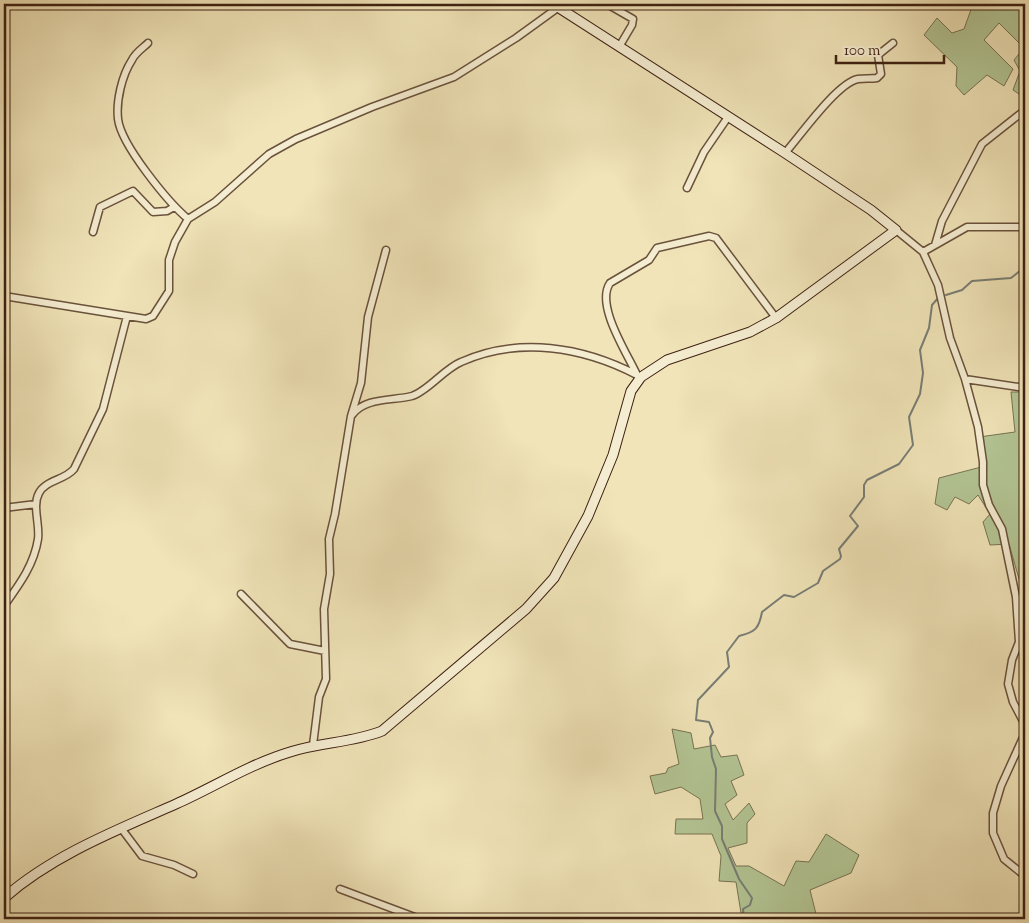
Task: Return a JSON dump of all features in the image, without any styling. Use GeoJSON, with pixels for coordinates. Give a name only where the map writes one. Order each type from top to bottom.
{"type":"FeatureCollection","features":[{"type":"Feature","properties":{"kind":"street"},"geometry":{"type":"LineString","coordinates":[[607,4],[633,19],[632,25],[619,47]]}},
{"type":"Feature","properties":{"kind":"street"},"geometry":{"type":"LineString","coordinates":[[4,296],[146,319],[153,316],[169,291],[169,260],[188,219],[215,202],[269,154],[296,140],[372,107],[454,77],[558,5],[619,47],[871,210],[923,252],[938,285],[950,338],[965,379],[978,428],[983,462],[983,485],[989,505],[1002,529],[1016,597],[1019,642],[1008,684],[1013,702],[1024,723],[1025,733],[1001,786],[993,813],[993,833],[1004,858],[1025,876]]}},
{"type":"Feature","properties":{"kind":"street"},"geometry":{"type":"LineString","coordinates":[[148,43],[132,58],[127,69],[118,100],[118,120],[139,161],[174,207],[188,219]]}},
{"type":"Feature","properties":{"kind":"street"},"geometry":{"type":"LineString","coordinates":[[785,153],[822,107],[840,91],[856,79],[877,78],[881,74],[878,55],[893,43]]}},
{"type":"Feature","properties":{"kind":"street"},"geometry":{"type":"LineString","coordinates":[[935,244],[942,221],[982,144],[1025,110]]}},
{"type":"Feature","properties":{"kind":"street"},"geometry":{"type":"LineString","coordinates":[[687,188],[704,152],[728,117]]}},
{"type":"Feature","properties":{"kind":"street"},"geometry":{"type":"LineString","coordinates":[[93,232],[100,207],[133,191],[151,211],[167,211],[174,207]]}},
{"type":"Feature","properties":{"kind":"street"},"geometry":{"type":"LineString","coordinates":[[923,252],[967,227],[1025,227]]}},
{"type":"Feature","properties":{"kind":"street"},"geometry":{"type":"LineString","coordinates":[[4,898],[26,878],[122,828],[250,767],[313,745],[353,740],[382,731],[454,671],[544,591],[588,516],[613,455],[631,391],[639,376],[667,360],[750,332],[776,318],[896,230]]}},
{"type":"Feature","properties":{"kind":"street"},"geometry":{"type":"LineString","coordinates":[[639,376],[606,308],[606,288],[610,283],[649,260],[657,248],[709,236],[716,238],[776,318]]}},
{"type":"Feature","properties":{"kind":"street"},"geometry":{"type":"LineString","coordinates":[[313,745],[319,697],[326,679],[324,609],[330,574],[328,539],[335,514],[351,416],[361,383],[368,317],[386,250]]}},
{"type":"Feature","properties":{"kind":"street"},"geometry":{"type":"LineString","coordinates":[[4,606],[33,562],[38,536],[36,504],[39,492],[47,485],[68,476],[74,469],[103,409],[128,316]]}},
{"type":"Feature","properties":{"kind":"street"},"geometry":{"type":"LineString","coordinates":[[351,416],[355,410],[369,403],[413,396],[453,366],[498,349],[521,347],[569,350],[615,364],[639,376]]}},
{"type":"Feature","properties":{"kind":"street"},"geometry":{"type":"LineString","coordinates":[[965,379],[1025,388]]}},
{"type":"Feature","properties":{"kind":"street"},"geometry":{"type":"LineString","coordinates":[[4,508],[36,504]]}},
{"type":"Feature","properties":{"kind":"street"},"geometry":{"type":"LineString","coordinates":[[241,594],[284,640],[290,644],[325,651]]}},
{"type":"Feature","properties":{"kind":"street"},"geometry":{"type":"LineString","coordinates":[[122,828],[128,839],[142,856],[174,865],[193,874]]}},
{"type":"Feature","properties":{"kind":"street"},"geometry":{"type":"LineString","coordinates":[[340,889],[420,919]]}},
{"type":"Feature","properties":{"kind":"green space"},"geometry":{"type":"Polygon","coordinates":[[[973,4],[1025,4],[1025,98],[1013,90],[1020,71],[1014,60],[1024,48],[999,23],[984,40],[1013,69],[1004,86],[987,75],[964,95],[956,86],[957,67],[924,35],[937,18],[952,33],[964,29],[973,4]]]}},
{"type":"Feature","properties":{"kind":"green space"},"geometry":{"type":"Polygon","coordinates":[[[1011,392],[1025,392],[1025,449],[1020,451],[1025,467],[1025,625],[1023,626],[1023,593],[1009,544],[990,545],[983,522],[990,514],[978,495],[969,504],[955,497],[947,510],[935,504],[939,478],[985,466],[979,437],[1015,432],[1011,392]]]}},
{"type":"Feature","properties":{"kind":"green space"},"geometry":{"type":"Polygon","coordinates":[[[672,729],[691,733],[694,749],[715,745],[721,757],[737,755],[744,775],[731,781],[737,795],[725,804],[733,820],[749,803],[755,814],[747,823],[747,843],[728,848],[736,866],[749,866],[784,886],[796,861],[809,862],[826,834],[859,855],[851,873],[810,890],[816,914],[799,919],[742,919],[736,882],[719,881],[721,856],[712,834],[675,834],[676,819],[703,819],[700,799],[681,787],[655,794],[650,776],[666,773],[668,768],[679,764],[672,729]]]}},
{"type":"Feature","properties":{"kind":"waterway"},"geometry":{"type":"LineString","coordinates":[[946,295],[962,290],[972,281],[1011,278],[1025,267]]}},
{"type":"Feature","properties":{"kind":"waterway"},"geometry":{"type":"LineString","coordinates":[[744,919],[743,909],[750,905],[752,898],[739,879],[722,839],[722,826],[715,811],[716,769],[712,757],[710,738],[713,732],[709,722],[696,720],[698,700],[729,667],[727,652],[739,636],[753,631],[758,626],[762,612],[784,595],[794,597],[818,583],[823,571],[840,559],[839,549],[858,526],[850,516],[864,497],[864,485],[867,480],[899,464],[913,445],[909,417],[920,394],[923,373],[920,350],[929,328],[932,305],[939,297]]}}]}
